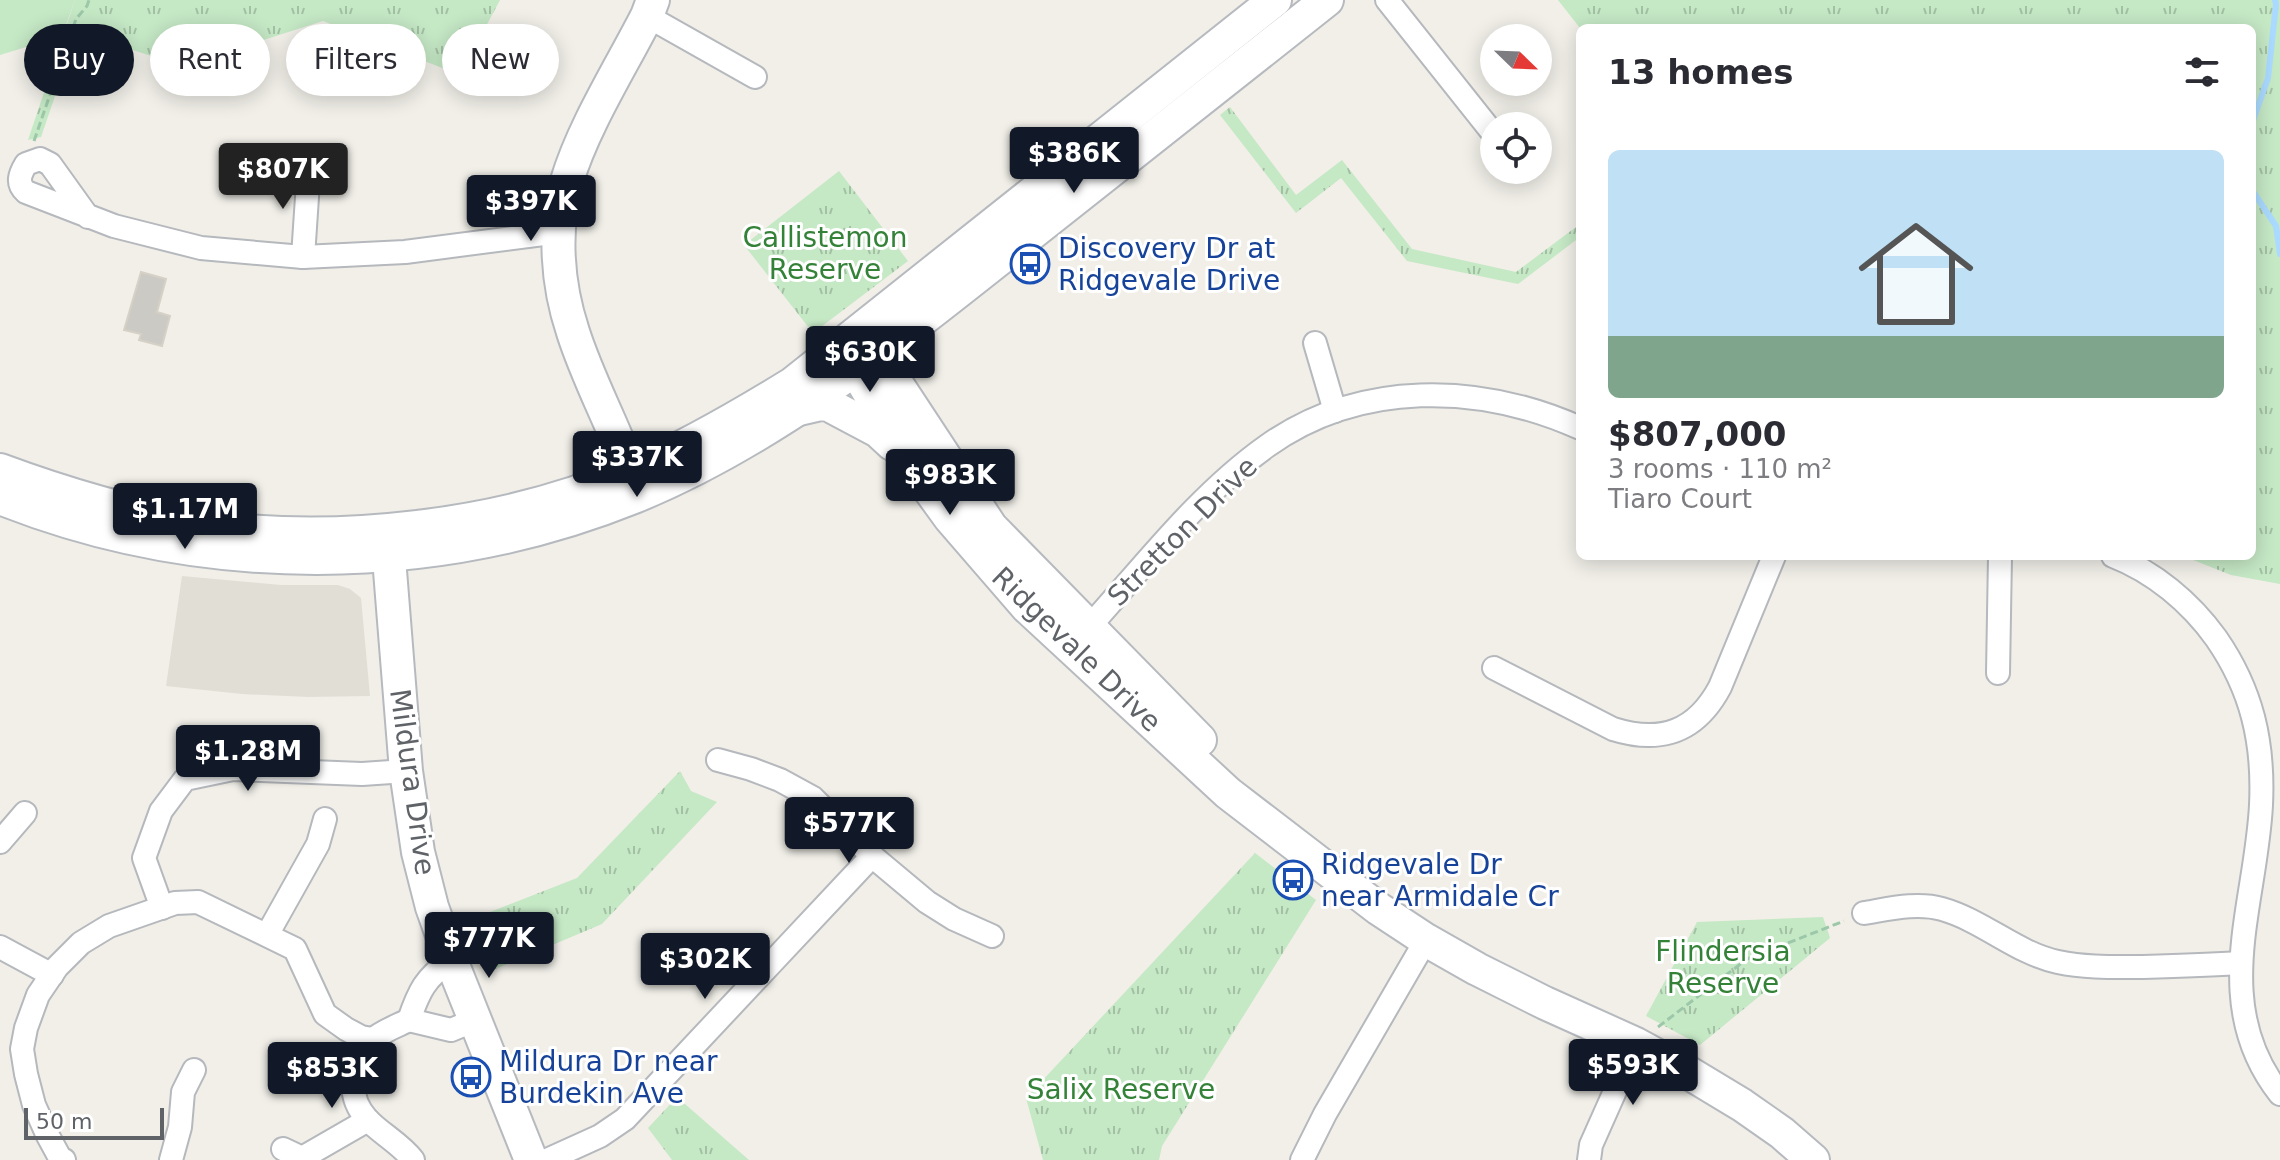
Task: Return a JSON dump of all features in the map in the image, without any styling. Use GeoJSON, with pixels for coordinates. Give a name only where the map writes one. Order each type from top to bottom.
{"type":"FeatureCollection","features":[{"type":"Feature","properties":{"kind":"main road"},"geometry":{"type":"LineString","coordinates":[[0,498],[40,514],[131,539],[235,555],[305,558],[388,542],[455,521],[634,484],[713,459],[795,410],[858,349],[1275,0]]}},
{"type":"Feature","properties":{"kind":"main road"},"geometry":{"type":"LineString","coordinates":[[634,484],[792,384],[858,349],[1327,0]]}},
{"type":"Feature","properties":{"kind":"main road"},"geometry":{"type":"LineString","coordinates":[[634,484],[569,320],[559,272],[559,232],[567,182],[584,137],[650,8]]}},
{"type":"Feature","properties":{"kind":"main road","name":"Ridgevale Drive"},"geometry":{"type":"LineString","coordinates":[[858,349],[913,467],[950,518],[1027,607],[1080,636]]}},
{"type":"Feature","properties":{"kind":"main road","name":"Ridgevale Drive"},"geometry":{"type":"LineString","coordinates":[[858,349],[906,400],[991,527],[1055,594],[1080,636],[1228,793],[1379,909],[1426,940],[1477,969],[1684,1070],[1742,1105],[1813,1160]]}},
{"type":"Feature","properties":{"kind":"main road"},"geometry":{"type":"LineString","coordinates":[[795,410],[821,404],[845,412],[878,431],[913,467]]}},
{"type":"Feature","properties":{"kind":"main road"},"geometry":{"type":"LineString","coordinates":[[0,470],[121,509],[192,524],[388,542]]}},
{"type":"Feature","properties":{"kind":"main road","name":"Mildura Drive"},"geometry":{"type":"LineString","coordinates":[[388,542],[406,771],[418,852],[432,907],[451,960],[531,1160]]}},
{"type":"Feature","properties":{"kind":"street"},"geometry":{"type":"LineString","coordinates":[[1387,0],[1480,117]]}},
{"type":"Feature","properties":{"kind":"street"},"geometry":{"type":"LineString","coordinates":[[650,8],[755,77]]}},
{"type":"Feature","properties":{"kind":"street"},"geometry":{"type":"LineString","coordinates":[[88,217],[50,164],[40,159],[26,164],[19,180],[26,192],[88,217],[114,226],[201,248],[303,257],[405,252],[559,232]]}},
{"type":"Feature","properties":{"kind":"street"},"geometry":{"type":"LineString","coordinates":[[303,257],[309,167]]}},
{"type":"Feature","properties":{"kind":"street"},"geometry":{"type":"LineString","coordinates":[[1315,343],[1335,411]]}},
{"type":"Feature","properties":{"kind":"street","name":"Stretton Drive"},"geometry":{"type":"LineString","coordinates":[[1080,636],[1192,514],[1239,468],[1294,429],[1335,411],[1376,400],[1414,395],[1452,395],[1499,400],[1576,427]]}},
{"type":"Feature","properties":{"kind":"street"},"geometry":{"type":"LineString","coordinates":[[1494,668],[1613,729],[1632,735],[1659,734],[1686,726],[1700,716],[1720,687],[1772,560]]}},
{"type":"Feature","properties":{"kind":"street"},"geometry":{"type":"LineString","coordinates":[[1998,673],[2000,560]]}},
{"type":"Feature","properties":{"kind":"street"},"geometry":{"type":"LineString","coordinates":[[2120,560],[2156,579],[2180,597],[2208,627],[2233,663],[2251,706],[2270,772],[2261,807],[2242,939],[2243,1010],[2260,1062],[2280,1094]]}},
{"type":"Feature","properties":{"kind":"street"},"geometry":{"type":"LineString","coordinates":[[718,760],[780,780],[813,798],[872,856],[927,902],[954,919],[992,936]]}},
{"type":"Feature","properties":{"kind":"street"},"geometry":{"type":"LineString","coordinates":[[162,908],[144,858],[161,811],[185,779],[233,769],[362,774],[406,771]]}},
{"type":"Feature","properties":{"kind":"street"},"geometry":{"type":"LineString","coordinates":[[0,842],[25,813]]}},
{"type":"Feature","properties":{"kind":"street"},"geometry":{"type":"LineString","coordinates":[[267,935],[318,844],[325,819]]}},
{"type":"Feature","properties":{"kind":"street"},"geometry":{"type":"LineString","coordinates":[[547,1160],[600,1136],[625,1119],[872,856]]}},
{"type":"Feature","properties":{"kind":"street"},"geometry":{"type":"LineString","coordinates":[[64,1160],[60,1158],[34,1105],[22,1049],[26,1028],[38,995],[52,975],[81,943],[109,926],[175,903],[198,902],[295,949],[325,1014],[361,1037],[372,1039]]}},
{"type":"Feature","properties":{"kind":"street"},"geometry":{"type":"LineString","coordinates":[[1864,913],[1903,907],[1939,908],[1964,917],[2029,953],[2082,966],[2241,963]]}},
{"type":"Feature","properties":{"kind":"street"},"geometry":{"type":"LineString","coordinates":[[1302,1160],[1325,1114],[1426,940]]}},
{"type":"Feature","properties":{"kind":"street"},"geometry":{"type":"LineString","coordinates":[[0,947],[52,975]]}},
{"type":"Feature","properties":{"kind":"street"},"geometry":{"type":"LineString","coordinates":[[409,1020],[424,983],[451,960]]}},
{"type":"Feature","properties":{"kind":"street"},"geometry":{"type":"LineString","coordinates":[[413,1160],[368,1120],[354,1102],[353,1073],[372,1039],[409,1020],[451,1030],[475,1020]]}},
{"type":"Feature","properties":{"kind":"street"},"geometry":{"type":"LineString","coordinates":[[1589,1160],[1591,1145],[1636,1044]]}},
{"type":"Feature","properties":{"kind":"street"},"geometry":{"type":"LineString","coordinates":[[171,1160],[180,1127],[183,1092],[194,1070]]}},
{"type":"Feature","properties":{"kind":"street"},"geometry":{"type":"LineString","coordinates":[[283,1149],[302,1158],[368,1120]]}},
{"type":"Feature","properties":{"kind":"path"},"geometry":{"type":"LineString","coordinates":[[32,161],[33,145],[76,19],[89,0]]}},
{"type":"Feature","properties":{"kind":"path"},"geometry":{"type":"LineString","coordinates":[[1636,1044],[1747,959],[1864,913]]}},
{"type":"Feature","properties":{"kind":"shaded area"},"geometry":{"type":"Polygon","coordinates":[[[182,576],[281,585],[338,585],[350,589],[361,598],[370,696],[242,694],[166,686],[182,576]]]}},
{"type":"Feature","properties":{"kind":"green space"},"geometry":{"type":"Polygon","coordinates":[[[0,0],[75,0],[66,24],[24,24],[24,48],[0,55],[0,0]]]}},
{"type":"Feature","properties":{"kind":"green space"},"geometry":{"type":"Polygon","coordinates":[[[75,0],[500,0],[487,24],[442,24],[442,68],[426,62],[426,24],[331,24],[323,21],[286,24],[286,33],[270,38],[270,24],[150,24],[150,56],[134,50],[134,24],[67,24],[75,0]]]}},
{"type":"Feature","properties":{"kind":"green space"},"geometry":{"type":"Polygon","coordinates":[[[1558,0],[2280,0],[2280,584],[2231,575],[2193,560],[2256,560],[2256,24],[1577,24],[1558,0]]]}},
{"type":"Feature","properties":{"kind":"green space"},"geometry":{"type":"Polygon","coordinates":[[[43,96],[55,96],[41,137],[28,140],[43,96]]]}},
{"type":"Feature","properties":{"kind":"green space"},"geometry":{"type":"Polygon","coordinates":[[[1230,107],[1296,195],[1342,160],[1412,249],[1516,272],[1576,227],[1576,240],[1518,284],[1407,261],[1341,178],[1296,213],[1220,115],[1230,107]]]}},
{"type":"Feature","properties":{"kind":"green space","name":"Callistemon Reserve"},"geometry":{"type":"Polygon","coordinates":[[[839,171],[908,261],[813,333],[744,245],[839,171]]]}},
{"type":"Feature","properties":{"kind":"green space"},"geometry":{"type":"Polygon","coordinates":[[[680,771],[691,791],[717,802],[602,924],[486,973],[467,921],[577,878],[680,771]]]}},
{"type":"Feature","properties":{"kind":"green space","name":"Salix Reserve"},"geometry":{"type":"Polygon","coordinates":[[[1255,853],[1316,900],[1162,1146],[1159,1160],[1043,1160],[1026,1098],[1255,853]]]}},
{"type":"Feature","properties":{"kind":"green space","name":"Flindersia Reserve"},"geometry":{"type":"Polygon","coordinates":[[[1823,917],[1830,938],[1700,1045],[1646,1016],[1697,922],[1823,917]]]}},
{"type":"Feature","properties":{"kind":"green space"},"geometry":{"type":"Polygon","coordinates":[[[677,1097],[749,1160],[672,1160],[648,1128],[677,1097]]]}},
{"type":"Feature","properties":{"kind":"building"},"geometry":{"type":"Polygon","coordinates":[[[141,272],[166,279],[157,312],[170,316],[162,346],[139,340],[141,334],[124,330],[141,272]]]}},
{"type":"Feature","properties":{"kind":"waterway"},"geometry":{"type":"LineString","coordinates":[[2256,112],[2268,78],[2275,0]]}},
{"type":"Feature","properties":{"kind":"waterway"},"geometry":{"type":"LineString","coordinates":[[2256,196],[2276,226],[2280,254]]}},
{"type":"Feature","properties":{"kind":"place","name":"Discovery Dr at Ridgevale Drive"},"geometry":{"type":"Point","coordinates":[1030,264]}},
{"type":"Feature","properties":{"kind":"place","name":"Ridgevale Dr near Armidale Cr"},"geometry":{"type":"Point","coordinates":[1293,880]}},
{"type":"Feature","properties":{"kind":"place","name":"Mildura Dr near Burdekin Ave"},"geometry":{"type":"Point","coordinates":[471,1077]}}]}
